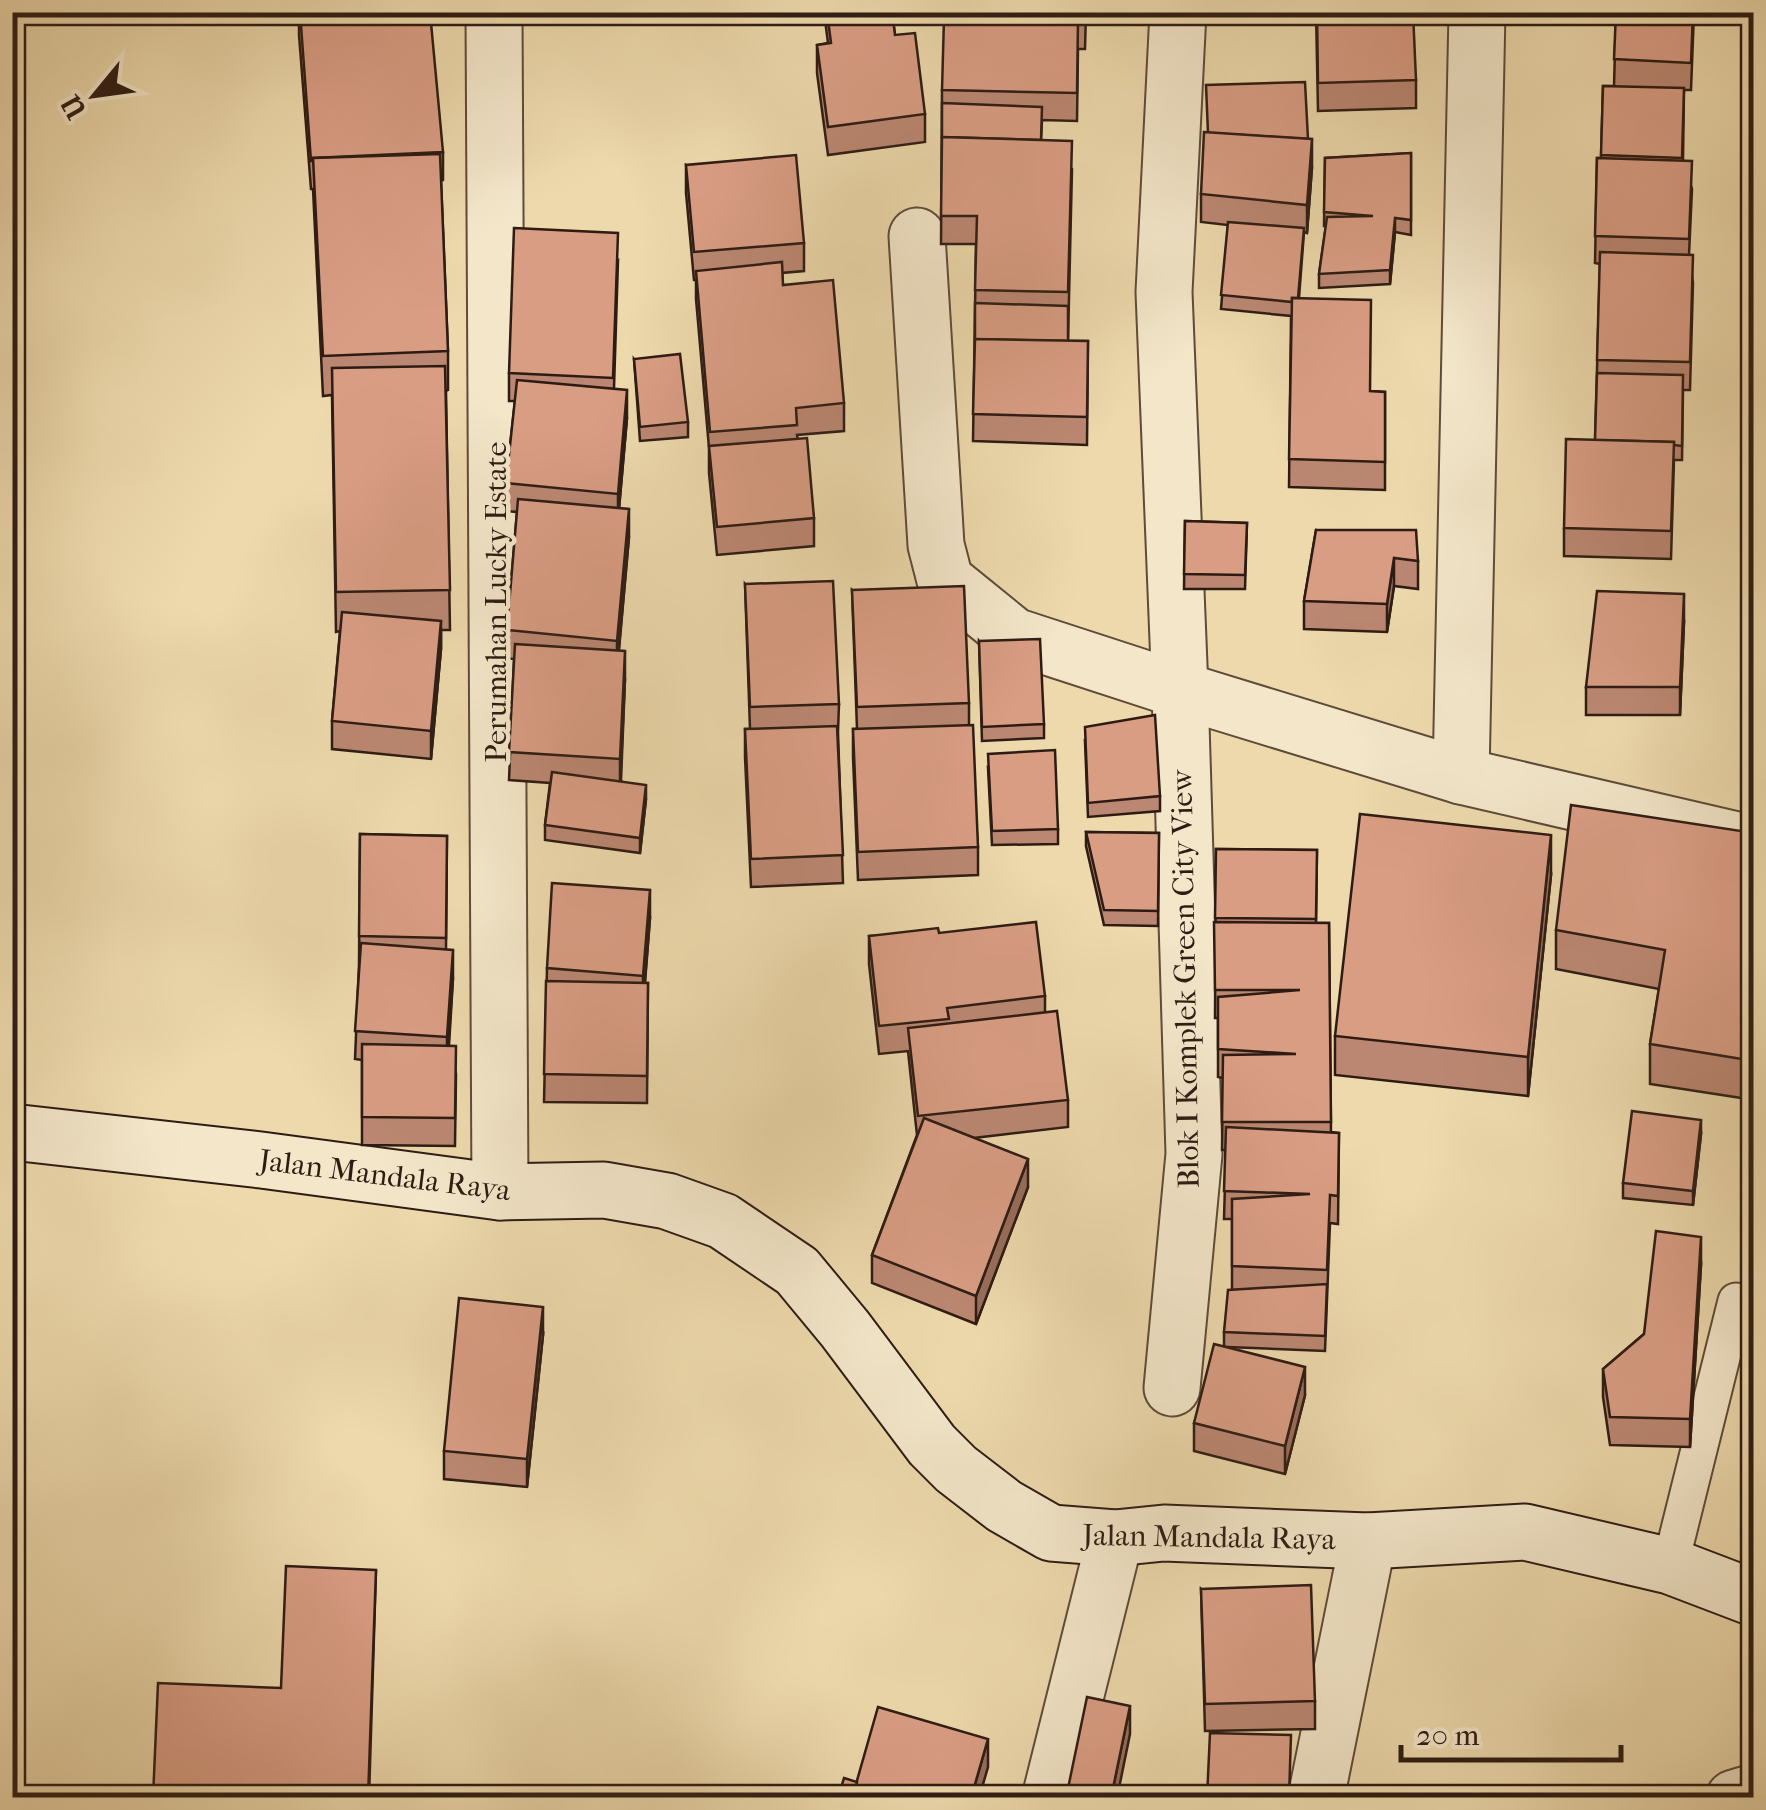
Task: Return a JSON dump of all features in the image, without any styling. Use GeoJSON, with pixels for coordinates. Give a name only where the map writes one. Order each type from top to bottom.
{"type":"FeatureCollection","features":[{"type":"Feature","properties":{"kind":"street","name":"Perumahan Lucky Estate"},"geometry":{"type":"LineString","coordinates":[[494,12],[500,1192]]}},
{"type":"Feature","properties":{"kind":"street","name":"Blok I Komplek Green City View"},"geometry":{"type":"LineString","coordinates":[[1172,1388],[1194,1154],[1164,292],[1178,12]]}},
{"type":"Feature","properties":{"kind":"street"},"geometry":{"type":"LineString","coordinates":[[1462,776],[1477,12]]}},
{"type":"Feature","properties":{"kind":"street"},"geometry":{"type":"LineString","coordinates":[[917,236],[936,546],[946,580],[1014,636],[1462,776],[1754,844]]}},
{"type":"Feature","properties":{"kind":"street","name":"Jalan Mandala Raya"},"geometry":{"type":"LineString","coordinates":[[12,1132],[500,1192],[604,1190],[667,1201],[723,1221],[796,1271],[845,1328],[932,1445],[956,1469],[1004,1506],[1050,1533],[1114,1538],[1164,1533],[1368,1541],[1524,1532],[1670,1566],[1754,1598]]}},
{"type":"Feature","properties":{"kind":"street"},"geometry":{"type":"LineString","coordinates":[[1050,1798],[1114,1538]]}},
{"type":"Feature","properties":{"kind":"street"},"geometry":{"type":"LineString","coordinates":[[1316,1798],[1368,1541]]}},
{"type":"Feature","properties":{"kind":"street"},"geometry":{"type":"LineString","coordinates":[[1734,1798],[1754,1792]]}},
{"type":"Feature","properties":{"kind":"lane"},"geometry":{"type":"LineString","coordinates":[[1670,1566],[1736,1301]]}},
{"type":"Feature","properties":{"kind":"building"},"geometry":{"type":"Polygon","coordinates":[[[300,12],[430,12],[443,152],[311,161],[300,12]]]}},
{"type":"Feature","properties":{"kind":"building"},"geometry":{"type":"Polygon","coordinates":[[[827,12],[892,12],[895,35],[915,33],[925,114],[828,127],[817,45],[831,43],[827,12]]]}},
{"type":"Feature","properties":{"kind":"building"},"geometry":{"type":"Polygon","coordinates":[[[993,12],[1086,12],[1085,22],[1078,21],[1077,93],[942,90],[944,18],[993,20],[993,12]]]}},
{"type":"Feature","properties":{"kind":"building"},"geometry":{"type":"Polygon","coordinates":[[[1317,12],[1413,12],[1416,80],[1318,83],[1317,12]]]}},
{"type":"Feature","properties":{"kind":"building"},"geometry":{"type":"Polygon","coordinates":[[[1616,12],[1693,12],[1691,63],[1614,59],[1616,12]]]}},
{"type":"Feature","properties":{"kind":"building"},"geometry":{"type":"Polygon","coordinates":[[[1305,82],[1308,139],[1208,133],[1206,85],[1305,82]]]}},
{"type":"Feature","properties":{"kind":"building"},"geometry":{"type":"Polygon","coordinates":[[[1603,86],[1684,88],[1682,158],[1601,155],[1603,86]]]}},
{"type":"Feature","properties":{"kind":"building"},"geometry":{"type":"Polygon","coordinates":[[[942,103],[1042,107],[1041,140],[942,137],[942,103]]]}},
{"type":"Feature","properties":{"kind":"building"},"geometry":{"type":"Polygon","coordinates":[[[1204,132],[1312,139],[1307,205],[1201,194],[1204,132]]]}},
{"type":"Feature","properties":{"kind":"building"},"geometry":{"type":"Polygon","coordinates":[[[942,137],[1072,141],[1068,292],[975,290],[977,216],[941,216],[942,137]]]}},
{"type":"Feature","properties":{"kind":"building"},"geometry":{"type":"Polygon","coordinates":[[[1411,153],[1411,220],[1395,218],[1390,270],[1319,274],[1327,217],[1373,216],[1324,212],[1325,158],[1411,153]]]}},
{"type":"Feature","properties":{"kind":"building"},"geometry":{"type":"Polygon","coordinates":[[[440,154],[448,351],[323,356],[313,158],[440,154]]]}},
{"type":"Feature","properties":{"kind":"building"},"geometry":{"type":"Polygon","coordinates":[[[796,155],[804,243],[694,252],[686,165],[796,155]]]}},
{"type":"Feature","properties":{"kind":"building"},"geometry":{"type":"Polygon","coordinates":[[[1597,158],[1692,161],[1689,239],[1595,236],[1597,158]]]}},
{"type":"Feature","properties":{"kind":"building"},"geometry":{"type":"Polygon","coordinates":[[[1228,222],[1304,228],[1298,298],[1292,298],[1292,302],[1221,295],[1228,222]]]}},
{"type":"Feature","properties":{"kind":"building"},"geometry":{"type":"Polygon","coordinates":[[[514,228],[618,233],[613,378],[509,373],[514,228]]]}},
{"type":"Feature","properties":{"kind":"building"},"geometry":{"type":"Polygon","coordinates":[[[1600,252],[1693,255],[1690,362],[1597,360],[1600,252]]]}},
{"type":"Feature","properties":{"kind":"building"},"geometry":{"type":"Polygon","coordinates":[[[782,262],[783,285],[833,280],[844,403],[796,408],[797,425],[710,432],[696,271],[782,262]]]}},
{"type":"Feature","properties":{"kind":"building"},"geometry":{"type":"Polygon","coordinates":[[[1292,298],[1371,300],[1370,391],[1385,392],[1385,462],[1289,459],[1292,298]]]}},
{"type":"Feature","properties":{"kind":"building"},"geometry":{"type":"Polygon","coordinates":[[[975,303],[1068,306],[1068,341],[975,339],[975,303]]]}},
{"type":"Feature","properties":{"kind":"building"},"geometry":{"type":"Polygon","coordinates":[[[975,339],[1088,341],[1087,417],[973,414],[975,339]]]}},
{"type":"Feature","properties":{"kind":"building"},"geometry":{"type":"Polygon","coordinates":[[[680,354],[688,422],[640,427],[634,359],[680,354]]]}},
{"type":"Feature","properties":{"kind":"building"},"geometry":{"type":"Polygon","coordinates":[[[445,366],[450,590],[336,592],[332,368],[445,366]]]}},
{"type":"Feature","properties":{"kind":"building"},"geometry":{"type":"Polygon","coordinates":[[[1597,373],[1683,375],[1682,446],[1674,442],[1595,440],[1597,373]]]}},
{"type":"Feature","properties":{"kind":"building"},"geometry":{"type":"Polygon","coordinates":[[[517,380],[627,390],[618,494],[506,483],[517,380]]]}},
{"type":"Feature","properties":{"kind":"building"},"geometry":{"type":"Polygon","coordinates":[[[807,438],[814,518],[717,527],[709,446],[807,438]]]}},
{"type":"Feature","properties":{"kind":"building"},"geometry":{"type":"Polygon","coordinates":[[[1566,439],[1674,442],[1671,531],[1564,528],[1566,439]]]}},
{"type":"Feature","properties":{"kind":"building"},"geometry":{"type":"Polygon","coordinates":[[[518,499],[629,509],[617,641],[507,630],[518,499]]]}},
{"type":"Feature","properties":{"kind":"building"},"geometry":{"type":"Polygon","coordinates":[[[1185,521],[1247,523],[1245,575],[1184,574],[1185,521]]]}},
{"type":"Feature","properties":{"kind":"building"},"geometry":{"type":"Polygon","coordinates":[[[1316,530],[1416,530],[1418,561],[1394,558],[1387,604],[1304,601],[1316,530]]]}},
{"type":"Feature","properties":{"kind":"building"},"geometry":{"type":"Polygon","coordinates":[[[833,581],[839,704],[750,707],[745,584],[833,581]]]}},
{"type":"Feature","properties":{"kind":"building"},"geometry":{"type":"Polygon","coordinates":[[[964,586],[969,703],[857,707],[852,590],[964,586]]]}},
{"type":"Feature","properties":{"kind":"building"},"geometry":{"type":"Polygon","coordinates":[[[1597,591],[1684,594],[1680,687],[1586,687],[1597,591]]]}},
{"type":"Feature","properties":{"kind":"building"},"geometry":{"type":"Polygon","coordinates":[[[342,612],[441,621],[431,731],[332,721],[342,612]]]}},
{"type":"Feature","properties":{"kind":"building"},"geometry":{"type":"Polygon","coordinates":[[[1040,639],[1044,724],[982,727],[979,641],[1040,639]]]}},
{"type":"Feature","properties":{"kind":"building"},"geometry":{"type":"Polygon","coordinates":[[[515,644],[625,651],[620,759],[509,752],[515,644]]]}},
{"type":"Feature","properties":{"kind":"building"},"geometry":{"type":"Polygon","coordinates":[[[1155,715],[1160,796],[1088,803],[1085,727],[1155,715]]]}},
{"type":"Feature","properties":{"kind":"building"},"geometry":{"type":"Polygon","coordinates":[[[973,725],[978,847],[858,852],[853,729],[973,725]]]}},
{"type":"Feature","properties":{"kind":"building"},"geometry":{"type":"Polygon","coordinates":[[[837,726],[843,855],[751,859],[745,729],[837,726]]]}},
{"type":"Feature","properties":{"kind":"building"},"geometry":{"type":"Polygon","coordinates":[[[1055,750],[1058,829],[992,831],[988,754],[1055,750]]]}},
{"type":"Feature","properties":{"kind":"building"},"geometry":{"type":"Polygon","coordinates":[[[552,772],[646,785],[640,838],[545,825],[552,772]]]}},
{"type":"Feature","properties":{"kind":"building"},"geometry":{"type":"Polygon","coordinates":[[[1571,805],[1754,833],[1754,1025],[1748,1060],[1650,1044],[1665,950],[1556,930],[1571,805]]]}},
{"type":"Feature","properties":{"kind":"building"},"geometry":{"type":"Polygon","coordinates":[[[1360,814],[1551,835],[1528,1057],[1335,1036],[1360,814]]]}},
{"type":"Feature","properties":{"kind":"building"},"geometry":{"type":"Polygon","coordinates":[[[1086,832],[1159,833],[1158,911],[1104,910],[1086,832]]]}},
{"type":"Feature","properties":{"kind":"building"},"geometry":{"type":"Polygon","coordinates":[[[360,834],[447,836],[446,938],[359,936],[360,834]]]}},
{"type":"Feature","properties":{"kind":"building"},"geometry":{"type":"Polygon","coordinates":[[[1216,849],[1317,850],[1316,919],[1215,918],[1216,849]]]}},
{"type":"Feature","properties":{"kind":"building"},"geometry":{"type":"Polygon","coordinates":[[[552,883],[650,890],[643,976],[547,968],[552,883]]]}},
{"type":"Feature","properties":{"kind":"building"},"geometry":{"type":"Polygon","coordinates":[[[1036,922],[1045,996],[947,1008],[949,1019],[879,1026],[869,936],[1036,922]]]}},
{"type":"Feature","properties":{"kind":"building"},"geometry":{"type":"Polygon","coordinates":[[[1214,922],[1329,923],[1331,1122],[1222,1122],[1223,1055],[1296,1054],[1218,1049],[1218,997],[1300,990],[1215,990],[1214,922]]]}},
{"type":"Feature","properties":{"kind":"building"},"geometry":{"type":"Polygon","coordinates":[[[361,943],[453,950],[447,1037],[355,1031],[361,943]]]}},
{"type":"Feature","properties":{"kind":"building"},"geometry":{"type":"Polygon","coordinates":[[[546,981],[648,983],[647,1076],[544,1074],[546,981]]]}},
{"type":"Feature","properties":{"kind":"building"},"geometry":{"type":"Polygon","coordinates":[[[1057,1011],[1068,1100],[918,1116],[908,1028],[1057,1011]]]}},
{"type":"Feature","properties":{"kind":"building"},"geometry":{"type":"Polygon","coordinates":[[[362,1044],[456,1046],[455,1118],[362,1117],[362,1044]]]}},
{"type":"Feature","properties":{"kind":"building"},"geometry":{"type":"Polygon","coordinates":[[[1632,1111],[1701,1120],[1693,1191],[1623,1183],[1632,1111]]]}},
{"type":"Feature","properties":{"kind":"building"},"geometry":{"type":"Polygon","coordinates":[[[924,1118],[1028,1159],[976,1296],[872,1255],[924,1118]]]}},
{"type":"Feature","properties":{"kind":"building"},"geometry":{"type":"Polygon","coordinates":[[[1226,1127],[1339,1133],[1338,1196],[1330,1195],[1327,1270],[1232,1266],[1232,1199],[1310,1194],[1224,1191],[1226,1127]]]}},
{"type":"Feature","properties":{"kind":"building"},"geometry":{"type":"Polygon","coordinates":[[[1656,1231],[1701,1237],[1690,1419],[1610,1417],[1603,1369],[1644,1334],[1656,1231]]]}},
{"type":"Feature","properties":{"kind":"building"},"geometry":{"type":"Polygon","coordinates":[[[1327,1284],[1325,1336],[1224,1332],[1228,1290],[1327,1284]]]}},
{"type":"Feature","properties":{"kind":"building"},"geometry":{"type":"Polygon","coordinates":[[[459,1298],[543,1307],[527,1459],[444,1451],[459,1298]]]}},
{"type":"Feature","properties":{"kind":"building"},"geometry":{"type":"Polygon","coordinates":[[[1214,1344],[1305,1367],[1285,1446],[1194,1423],[1214,1344]]]}},
{"type":"Feature","properties":{"kind":"building"},"geometry":{"type":"Polygon","coordinates":[[[286,1566],[376,1570],[368,1798],[153,1798],[158,1683],[281,1688],[286,1566]]]}},
{"type":"Feature","properties":{"kind":"building"},"geometry":{"type":"Polygon","coordinates":[[[1311,1585],[1315,1701],[1205,1704],[1201,1589],[1311,1585]]]}},
{"type":"Feature","properties":{"kind":"building"},"geometry":{"type":"Polygon","coordinates":[[[1087,1697],[1130,1706],[1111,1798],[1066,1798],[1087,1697]]]}},
{"type":"Feature","properties":{"kind":"building"},"geometry":{"type":"Polygon","coordinates":[[[878,1707],[988,1739],[971,1798],[852,1798],[878,1707]]]}},
{"type":"Feature","properties":{"kind":"building"},"geometry":{"type":"Polygon","coordinates":[[[1210,1733],[1291,1735],[1289,1798],[1207,1798],[1210,1733]]]}},
{"type":"Feature","properties":{"kind":"building"},"geometry":{"type":"Polygon","coordinates":[[[844,1778],[857,1782],[852,1798],[838,1798],[844,1778]]]}}]}
